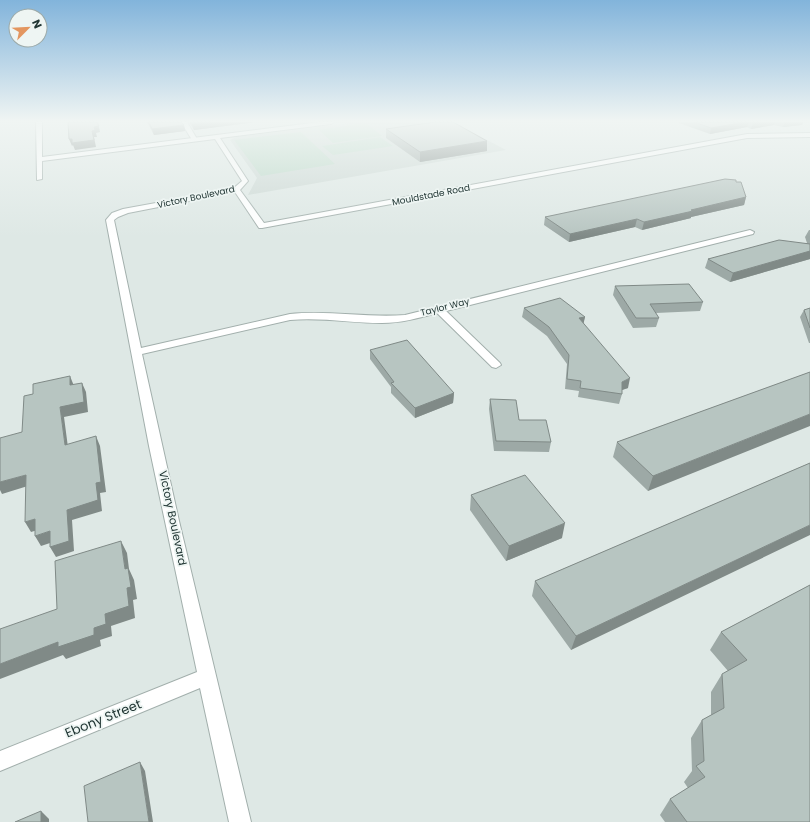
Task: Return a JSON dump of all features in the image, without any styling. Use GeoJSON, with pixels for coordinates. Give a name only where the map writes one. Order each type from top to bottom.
{"type":"FeatureCollection","features":[{"type":"Feature","properties":{"kind":"street"},"geometry":{"type":"LineString","coordinates":[[40,160],[40,179]]}},
{"type":"Feature","properties":{"kind":"street","name":"Victory Boulevard"},"geometry":{"type":"LineString","coordinates":[[232,160],[245,181],[243,186],[237,190],[111,214],[110,220],[137,352],[240,822]]}},
{"type":"Feature","properties":{"kind":"street","name":"Mouldstade Road"},"geometry":{"type":"LineString","coordinates":[[237,190],[262,226],[616,160]]}},
{"type":"Feature","properties":{"kind":"street","name":"Taylor Way"},"geometry":{"type":"LineString","coordinates":[[137,352],[290,317],[308,315],[382,320],[405,318],[750,232]]}},
{"type":"Feature","properties":{"kind":"street"},"geometry":{"type":"LineString","coordinates":[[438,309],[496,365]]}},
{"type":"Feature","properties":{"kind":"street","name":"Ebony Street"},"geometry":{"type":"LineString","coordinates":[[0,761],[207,676]]}},
{"type":"Feature","properties":{"kind":"shaded area"},"geometry":{"type":"Polygon","coordinates":[[[244,160],[447,160],[248,195],[257,178],[244,160]]]}},
{"type":"Feature","properties":{"kind":"green space"},"geometry":{"type":"Polygon","coordinates":[[[249,160],[331,160],[335,164],[261,176],[249,160]]]}},
{"type":"Feature","properties":{"kind":"building"},"geometry":{"type":"Polygon","coordinates":[[[725,179],[741,182],[746,197],[644,222],[637,219],[570,234],[545,217],[725,179]]]}},
{"type":"Feature","properties":{"kind":"building"},"geometry":{"type":"Polygon","coordinates":[[[779,240],[810,244],[810,251],[733,273],[708,259],[779,240]]]}},
{"type":"Feature","properties":{"kind":"building"},"geometry":{"type":"Polygon","coordinates":[[[689,284],[703,302],[650,304],[659,318],[636,318],[615,286],[689,284]]]}},
{"type":"Feature","properties":{"kind":"building"},"geometry":{"type":"Polygon","coordinates":[[[560,298],[585,317],[579,318],[630,378],[622,382],[622,394],[580,388],[581,381],[567,379],[569,355],[549,327],[524,308],[560,298]]]}},
{"type":"Feature","properties":{"kind":"building"},"geometry":{"type":"Polygon","coordinates":[[[810,308],[810,328],[804,310],[810,308]]]}},
{"type":"Feature","properties":{"kind":"building"},"geometry":{"type":"Polygon","coordinates":[[[407,340],[454,393],[415,408],[391,383],[394,382],[370,350],[407,340]]]}},
{"type":"Feature","properties":{"kind":"building"},"geometry":{"type":"Polygon","coordinates":[[[810,372],[810,414],[653,476],[617,442],[810,372]]]}},
{"type":"Feature","properties":{"kind":"building"},"geometry":{"type":"Polygon","coordinates":[[[70,376],[70,385],[82,383],[84,402],[60,407],[65,445],[96,436],[101,482],[96,483],[98,500],[67,510],[69,541],[50,547],[50,531],[35,536],[35,519],[25,522],[26,475],[0,482],[0,438],[22,432],[24,396],[33,394],[33,384],[70,376]]]}},
{"type":"Feature","properties":{"kind":"building"},"geometry":{"type":"Polygon","coordinates":[[[490,399],[516,400],[519,420],[546,420],[551,442],[496,441],[490,399]]]}},
{"type":"Feature","properties":{"kind":"building"},"geometry":{"type":"Polygon","coordinates":[[[810,463],[810,525],[576,636],[535,581],[810,463]]]}},
{"type":"Feature","properties":{"kind":"building"},"geometry":{"type":"Polygon","coordinates":[[[525,475],[565,523],[509,546],[471,495],[525,475]]]}},
{"type":"Feature","properties":{"kind":"building"},"geometry":{"type":"Polygon","coordinates":[[[121,541],[125,569],[128,568],[131,587],[127,588],[129,606],[105,614],[106,624],[94,628],[94,635],[58,647],[58,642],[0,664],[0,629],[57,609],[55,561],[121,541]]]}},
{"type":"Feature","properties":{"kind":"building"},"geometry":{"type":"Polygon","coordinates":[[[810,585],[810,822],[687,822],[670,799],[705,777],[696,766],[704,761],[702,720],[724,708],[722,674],[747,660],[721,632],[810,585]]]}},
{"type":"Feature","properties":{"kind":"building"},"geometry":{"type":"Polygon","coordinates":[[[140,762],[149,822],[88,822],[84,786],[140,762]]]}},
{"type":"Feature","properties":{"kind":"building"},"geometry":{"type":"Polygon","coordinates":[[[41,811],[41,822],[15,822],[41,811]]]}}]}
